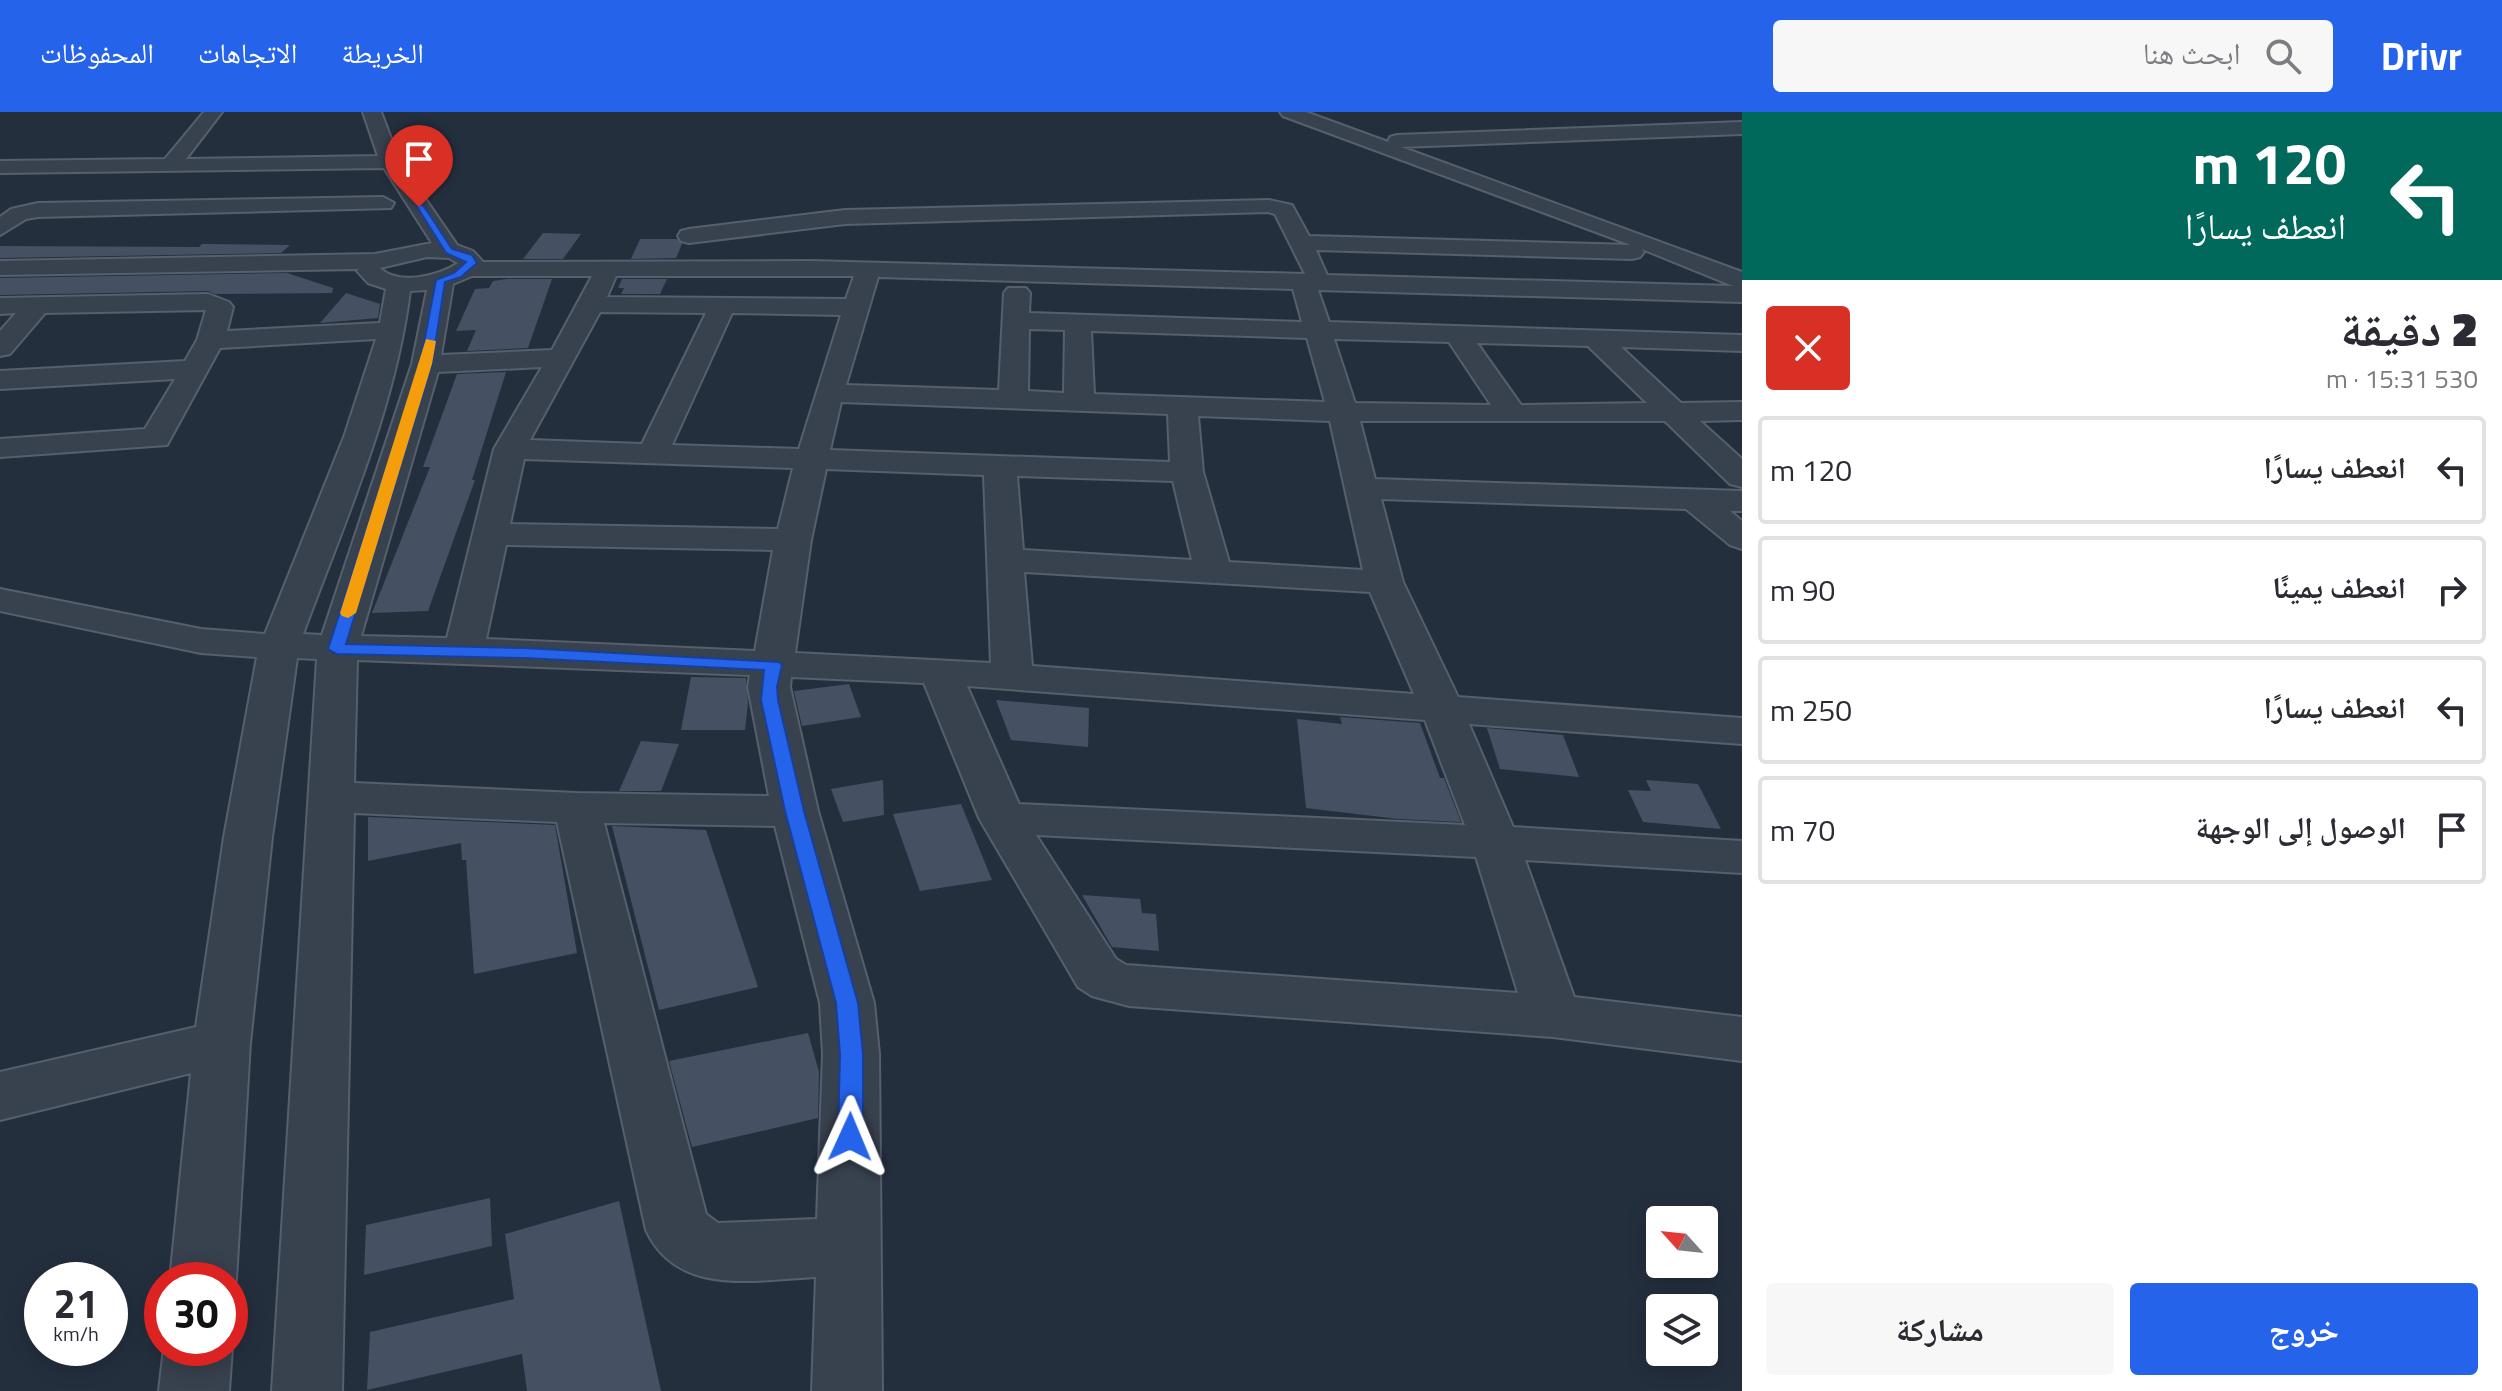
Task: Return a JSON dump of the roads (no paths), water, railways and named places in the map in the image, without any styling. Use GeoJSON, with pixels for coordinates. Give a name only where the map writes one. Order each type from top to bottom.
{"type":"FeatureCollection","features":[{"type":"Feature","properties":{"kind":"street"},"geometry":{"type":"LineString","coordinates":[[171,164],[213,112]]}},
{"type":"Feature","properties":{"kind":"street"},"geometry":{"type":"LineString","coordinates":[[307,1391],[337,649],[426,364],[422,266],[372,112]]}},
{"type":"Feature","properties":{"kind":"street"},"geometry":{"type":"LineString","coordinates":[[1691,112],[1740,129]]}},
{"type":"Feature","properties":{"kind":"street"},"geometry":{"type":"LineString","coordinates":[[1301,114],[1355,114]]}},
{"type":"Feature","properties":{"kind":"street"},"geometry":{"type":"LineString","coordinates":[[1301,114],[1390,141],[1742,282]]}},
{"type":"Feature","properties":{"kind":"street"},"geometry":{"type":"LineString","coordinates":[[1301,114],[1742,264]]}},
{"type":"Feature","properties":{"kind":"street"},"geometry":{"type":"LineString","coordinates":[[1390,141],[1740,129]]}},
{"type":"Feature","properties":{"kind":"street"},"geometry":{"type":"LineString","coordinates":[[355,137],[360,163],[422,266]]}},
{"type":"Feature","properties":{"kind":"street"},"geometry":{"type":"LineString","coordinates":[[1424,157],[1511,157]]}},
{"type":"Feature","properties":{"kind":"street"},"geometry":{"type":"LineString","coordinates":[[0,167],[390,162]]}},
{"type":"Feature","properties":{"kind":"street"},"geometry":{"type":"LineString","coordinates":[[275,233],[296,203]]}},
{"type":"Feature","properties":{"kind":"street"},"geometry":{"type":"LineString","coordinates":[[6,231],[38,210],[383,203]]}},
{"type":"Feature","properties":{"kind":"street"},"geometry":{"type":"LineString","coordinates":[[591,304],[723,305],[997,211],[1276,207],[1284,210],[1303,243],[1319,331],[1343,412],[1384,582],[1443,711],[1495,842],[1553,1016]]}},
{"type":"Feature","properties":{"kind":"street"},"geometry":{"type":"LineString","coordinates":[[1105,208],[1113,232]]}},
{"type":"Feature","properties":{"kind":"street"},"geometry":{"type":"LineString","coordinates":[[997,211],[1018,321],[1013,397]]}},
{"type":"Feature","properties":{"kind":"street"},"geometry":{"type":"LineString","coordinates":[[689,236],[845,217],[873,256]]}},
{"type":"Feature","properties":{"kind":"street"},"geometry":{"type":"LineString","coordinates":[[1303,243],[1674,253]]}},
{"type":"Feature","properties":{"kind":"street"},"geometry":{"type":"LineString","coordinates":[[0,277],[873,256],[1123,262],[1310,278],[1742,282]]}},
{"type":"Feature","properties":{"kind":"street"},"geometry":{"type":"LineString","coordinates":[[0,268],[422,266],[607,269],[873,256]]}},
{"type":"Feature","properties":{"kind":"street"},"geometry":{"type":"LineString","coordinates":[[847,1391],[851,1054],[847,1003],[795,811],[769,687],[793,540],[812,458],[829,393],[873,256]]}},
{"type":"Feature","properties":{"kind":"street"},"geometry":{"type":"LineString","coordinates":[[1004,257],[1310,278],[1742,294]]}},
{"type":"Feature","properties":{"kind":"street"},"geometry":{"type":"LineString","coordinates":[[204,1262],[222,1043],[248,837],[279,647],[360,437],[392,330],[422,266]]}},
{"type":"Feature","properties":{"kind":"street"},"geometry":{"type":"LineString","coordinates":[[464,650],[510,449],[591,304],[607,269]]}},
{"type":"Feature","properties":{"kind":"street"},"geometry":{"type":"LineString","coordinates":[[0,348],[14,316],[213,303],[220,307],[211,340],[156,438],[0,448]]}},
{"type":"Feature","properties":{"kind":"street"},"geometry":{"type":"LineString","coordinates":[[653,453],[723,305]]}},
{"type":"Feature","properties":{"kind":"street"},"geometry":{"type":"LineString","coordinates":[[1018,321],[1741,343]]}},
{"type":"Feature","properties":{"kind":"street"},"geometry":{"type":"LineString","coordinates":[[1078,323],[1079,400]]}},
{"type":"Feature","properties":{"kind":"street"},"geometry":{"type":"LineString","coordinates":[[211,340],[392,330]]}},
{"type":"Feature","properties":{"kind":"street"},"geometry":{"type":"LineString","coordinates":[[1458,335],[1512,414]]}},
{"type":"Feature","properties":{"kind":"street"},"geometry":{"type":"LineString","coordinates":[[1596,339],[1742,477]]}},
{"type":"Feature","properties":{"kind":"street"},"geometry":{"type":"LineString","coordinates":[[426,364],[559,358]]}},
{"type":"Feature","properties":{"kind":"street"},"geometry":{"type":"LineString","coordinates":[[0,380],[194,369]]}},
{"type":"Feature","properties":{"kind":"street"},"geometry":{"type":"LineString","coordinates":[[829,393],[1013,397],[1343,412],[1512,414],[1742,411]]}},
{"type":"Feature","properties":{"kind":"street"},"geometry":{"type":"LineString","coordinates":[[1182,405],[1187,472],[1214,573]]}},
{"type":"Feature","properties":{"kind":"street"},"geometry":{"type":"LineString","coordinates":[[510,449],[1187,472]]}},
{"type":"Feature","properties":{"kind":"street"},"geometry":{"type":"LineString","coordinates":[[1000,466],[1012,677]]}},
{"type":"Feature","properties":{"kind":"street"},"geometry":{"type":"LineString","coordinates":[[1360,488],[1742,501]]}},
{"type":"Feature","properties":{"kind":"street"},"geometry":{"type":"LineString","coordinates":[[1694,499],[1742,538]]}},
{"type":"Feature","properties":{"kind":"street"},"geometry":{"type":"LineString","coordinates":[[490,534],[793,540]]}},
{"type":"Feature","properties":{"kind":"street"},"geometry":{"type":"LineString","coordinates":[[1004,560],[1384,582]]}},
{"type":"Feature","properties":{"kind":"street"},"geometry":{"type":"LineString","coordinates":[[0,600],[201,641],[279,647],[464,650],[940,672],[1742,731]]}},
{"type":"Feature","properties":{"kind":"street"},"geometry":{"type":"LineString","coordinates":[[940,672],[1002,818],[1097,973],[1111,982],[1129,986],[1553,1016],[1742,1039]]}},
{"type":"Feature","properties":{"kind":"street"},"geometry":{"type":"LineString","coordinates":[[329,797],[577,808],[795,811]]}},
{"type":"Feature","properties":{"kind":"street"},"geometry":{"type":"LineString","coordinates":[[577,808],[678,1230],[702,1248],[718,1252],[849,1247]]}},
{"type":"Feature","properties":{"kind":"street"},"geometry":{"type":"LineString","coordinates":[[1002,818],[1742,857]]}},
{"type":"Feature","properties":{"kind":"street"},"geometry":{"type":"LineString","coordinates":[[0,1096],[222,1043]]}},
{"type":"Feature","properties":{"kind":"street"},"geometry":{"type":"LineString","coordinates":[[194,1391],[196,1366]]}}]}
